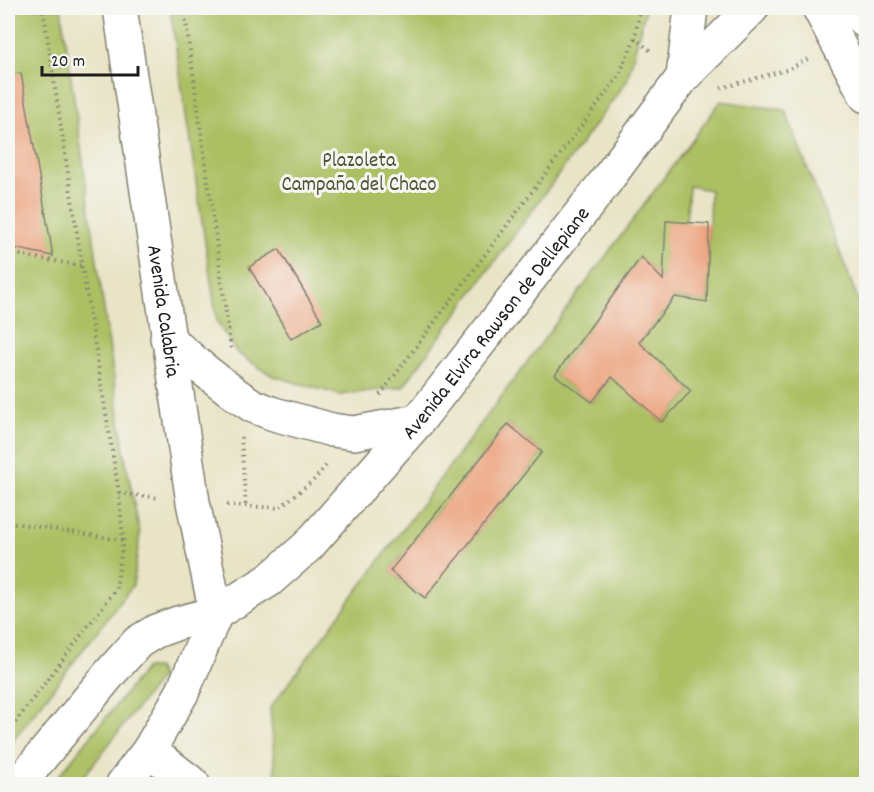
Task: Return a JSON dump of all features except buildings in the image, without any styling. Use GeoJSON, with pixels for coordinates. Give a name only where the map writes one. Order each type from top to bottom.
{"type":"FeatureCollection","features":[{"type":"Feature","properties":{"kind":"main road","name":"Avenida Calabria"},"geometry":{"type":"LineString","coordinates":[[120,8],[193,502],[216,613]]}},
{"type":"Feature","properties":{"kind":"main road"},"geometry":{"type":"LineString","coordinates":[[683,77],[692,8]]}},
{"type":"Feature","properties":{"kind":"main road","name":"Avenida Elvira Rawson de Dellepiane"},"geometry":{"type":"LineString","coordinates":[[20,784],[138,642],[156,631],[216,613],[268,581],[308,546],[418,421],[603,185],[683,77],[752,8]]}},
{"type":"Feature","properties":{"kind":"main road"},"geometry":{"type":"LineString","coordinates":[[819,8],[867,96]]}},
{"type":"Feature","properties":{"kind":"main road"},"geometry":{"type":"LineString","coordinates":[[850,8],[867,22]]}},
{"type":"Feature","properties":{"kind":"main road"},"geometry":{"type":"LineString","coordinates":[[167,338],[238,396],[253,406],[274,414],[322,428],[354,433],[418,421]]}},
{"type":"Feature","properties":{"kind":"main road"},"geometry":{"type":"LineString","coordinates":[[123,784],[149,750],[182,693],[216,613]]}},
{"type":"Feature","properties":{"kind":"main road"},"geometry":{"type":"LineString","coordinates":[[149,750],[193,784]]}},
{"type":"Feature","properties":{"kind":"path"},"geometry":{"type":"LineString","coordinates":[[8,732],[116,589],[123,540],[119,493],[43,8]]}},
{"type":"Feature","properties":{"kind":"path"},"geometry":{"type":"LineString","coordinates":[[184,8],[238,396],[246,508]]}},
{"type":"Feature","properties":{"kind":"path"},"geometry":{"type":"LineString","coordinates":[[119,493],[246,508],[279,508],[315,479],[354,433],[618,77],[635,38]]}},
{"type":"Feature","properties":{"kind":"path"},"geometry":{"type":"LineString","coordinates":[[8,254],[82,266]]}},
{"type":"Feature","properties":{"kind":"path"},"geometry":{"type":"LineString","coordinates":[[8,522],[123,540]]}},
{"type":"Feature","properties":{"kind":"green space"},"geometry":{"type":"Polygon","coordinates":[[[8,8],[61,8],[125,457],[140,534],[133,585],[8,747],[8,8]]]}},
{"type":"Feature","properties":{"kind":"green space","name":"Plazoleta Campaña del Chaco"},"geometry":{"type":"Polygon","coordinates":[[[170,8],[646,8],[627,81],[403,387],[340,395],[273,376],[237,353],[217,322],[170,8]]]}},
{"type":"Feature","properties":{"kind":"green space"},"geometry":{"type":"Polygon","coordinates":[[[721,101],[785,110],[866,320],[866,784],[276,784],[270,708],[721,101]],[[689,186],[686,223],[663,280],[641,258],[555,375],[592,402],[675,297],[707,302],[710,190],[689,186]],[[664,366],[635,398],[662,422],[691,391],[664,366]],[[508,424],[390,571],[424,598],[542,452],[508,424]]]}},
{"type":"Feature","properties":{"kind":"green space"},"geometry":{"type":"Polygon","coordinates":[[[146,668],[157,668],[161,677],[78,784],[52,784],[146,668]]]}}]}
